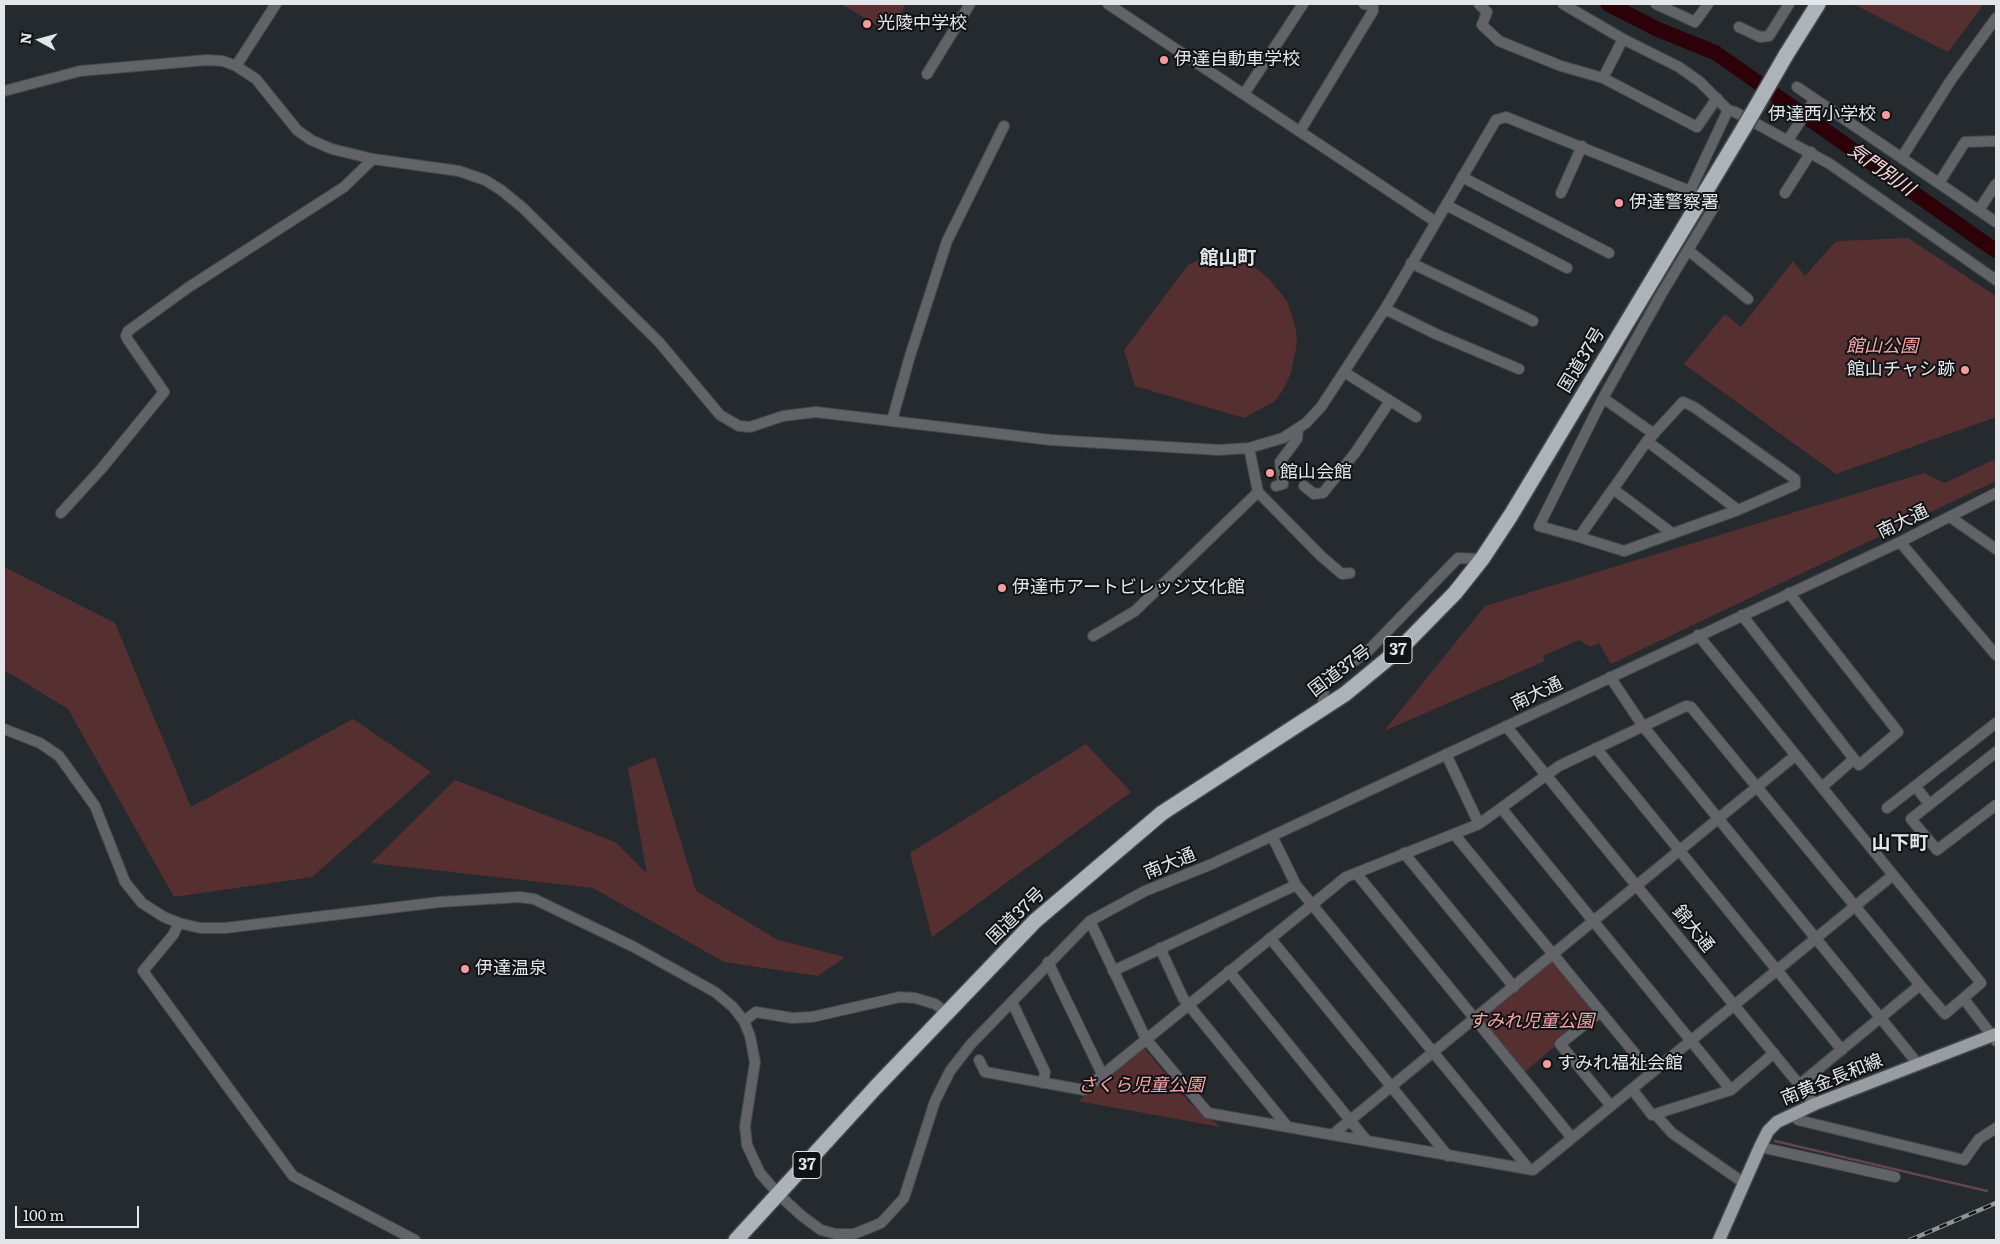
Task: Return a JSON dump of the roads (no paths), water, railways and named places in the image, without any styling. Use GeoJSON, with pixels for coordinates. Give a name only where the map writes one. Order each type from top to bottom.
{"type":"FeatureCollection","features":[{"type":"Feature","properties":{"kind":"highway","name":"国道37号"},"geometry":{"type":"LineString","coordinates":[[736,1240],[876,1087],[1035,921],[1162,813],[1345,694],[1402,647],[1455,593],[1482,559],[1511,515],[1695,195],[1745,126],[1818,4]]}},
{"type":"Feature","properties":{"kind":"main road","name":"南黄金長和線"},"geometry":{"type":"LineString","coordinates":[[1719,1240],[1760,1147],[1768,1131],[1777,1122],[1815,1104],[1918,1064],[1995,1037]]}},
{"type":"Feature","properties":{"kind":"street"},"geometry":{"type":"LineString","coordinates":[[236,66],[276,4]]}},
{"type":"Feature","properties":{"kind":"street"},"geometry":{"type":"LineString","coordinates":[[927,74],[970,4]]}},
{"type":"Feature","properties":{"kind":"street"},"geometry":{"type":"LineString","coordinates":[[1108,4],[1436,222]]}},
{"type":"Feature","properties":{"kind":"street"},"geometry":{"type":"LineString","coordinates":[[1244,94],[1303,4]]}},
{"type":"Feature","properties":{"kind":"street"},"geometry":{"type":"LineString","coordinates":[[1300,130],[1373,11],[1372,6],[1364,4]]}},
{"type":"Feature","properties":{"kind":"street"},"geometry":{"type":"LineString","coordinates":[[1479,4],[1487,12],[1482,25],[1499,41],[1561,66],[1603,78],[1697,127],[1717,98]]}},
{"type":"Feature","properties":{"kind":"street"},"geometry":{"type":"LineString","coordinates":[[1563,4],[1623,39],[1679,67],[1717,98],[1728,110],[1789,138],[1996,280]]}},
{"type":"Feature","properties":{"kind":"street"},"geometry":{"type":"LineString","coordinates":[[1656,4],[1696,22],[1708,4]]}},
{"type":"Feature","properties":{"kind":"street"},"geometry":{"type":"LineString","coordinates":[[1739,27],[1760,37],[1769,36],[1789,4]]}},
{"type":"Feature","properties":{"kind":"street"},"geometry":{"type":"LineString","coordinates":[[1902,157],[1951,80],[1996,18]]}},
{"type":"Feature","properties":{"kind":"street"},"geometry":{"type":"LineString","coordinates":[[1603,78],[1623,39]]}},
{"type":"Feature","properties":{"kind":"street"},"geometry":{"type":"LineString","coordinates":[[4,92],[80,71],[207,60],[223,61],[236,66],[256,79],[297,130],[312,140],[332,149],[373,159],[459,171],[485,180],[501,190],[522,208],[660,342],[720,415],[729,421],[750,427],[783,416],[816,412],[1050,440],[1219,450],[1249,448],[1283,438],[1298,429],[1322,407],[1385,309],[1496,120],[1506,117],[1582,146],[1695,195],[1714,207],[1603,398],[1539,526],[1624,551],[1738,510],[1795,486],[1795,479],[1694,407],[1683,402],[1651,438],[1579,537]]}},
{"type":"Feature","properties":{"kind":"street"},"geometry":{"type":"LineString","coordinates":[[1797,87],[1813,102],[1902,157],[1996,222]]}},
{"type":"Feature","properties":{"kind":"street"},"geometry":{"type":"LineString","coordinates":[[1789,138],[1813,102]]}},
{"type":"Feature","properties":{"kind":"street"},"geometry":{"type":"LineString","coordinates":[[1695,195],[1728,110]]}},
{"type":"Feature","properties":{"kind":"street"},"geometry":{"type":"LineString","coordinates":[[892,420],[910,356],[947,241],[1004,126]]}},
{"type":"Feature","properties":{"kind":"street"},"geometry":{"type":"LineString","coordinates":[[1939,183],[1965,142],[1996,141]]}},
{"type":"Feature","properties":{"kind":"street"},"geometry":{"type":"LineString","coordinates":[[1560,193],[1582,146]]}},
{"type":"Feature","properties":{"kind":"street"},"geometry":{"type":"LineString","coordinates":[[1785,192],[1811,152]]}},
{"type":"Feature","properties":{"kind":"street"},"geometry":{"type":"LineString","coordinates":[[61,513],[102,468],[164,392],[128,340],[126,336],[128,331],[189,287],[344,187],[373,159]]}},
{"type":"Feature","properties":{"kind":"street"},"geometry":{"type":"LineString","coordinates":[[1462,177],[1608,253]]}},
{"type":"Feature","properties":{"kind":"street"},"geometry":{"type":"LineString","coordinates":[[1979,210],[1996,184]]}},
{"type":"Feature","properties":{"kind":"street"},"geometry":{"type":"LineString","coordinates":[[1446,205],[1567,268]]}},
{"type":"Feature","properties":{"kind":"street"},"geometry":{"type":"LineString","coordinates":[[1688,250],[1748,299]]}},
{"type":"Feature","properties":{"kind":"street"},"geometry":{"type":"LineString","coordinates":[[1411,263],[1533,322]]}},
{"type":"Feature","properties":{"kind":"street"},"geometry":{"type":"LineString","coordinates":[[1385,309],[1436,334],[1518,369]]}},
{"type":"Feature","properties":{"kind":"street"},"geometry":{"type":"LineString","coordinates":[[1344,372],[1416,417]]}},
{"type":"Feature","properties":{"kind":"street"},"geometry":{"type":"LineString","coordinates":[[1603,398],[1738,510]]}},
{"type":"Feature","properties":{"kind":"street"},"geometry":{"type":"LineString","coordinates":[[1304,486],[1314,494],[1323,493],[1355,453],[1390,401]]}},
{"type":"Feature","properties":{"kind":"street"},"geometry":{"type":"LineString","coordinates":[[1276,486],[1283,484],[1280,462],[1297,439],[1298,429]]}},
{"type":"Feature","properties":{"kind":"street"},"geometry":{"type":"LineString","coordinates":[[1249,448],[1258,492],[1321,556],[1342,574],[1350,573]]}},
{"type":"Feature","properties":{"kind":"street"},"geometry":{"type":"LineString","coordinates":[[1613,489],[1672,533]]}},
{"type":"Feature","properties":{"kind":"street"},"geometry":{"type":"LineString","coordinates":[[1093,636],[1135,611],[1258,492]]}},
{"type":"Feature","properties":{"kind":"street","name":"南大通"},"geometry":{"type":"LineString","coordinates":[[744,1021],[750,1036],[755,1062],[745,1126],[747,1145],[760,1173],[779,1195],[821,1230],[836,1234],[854,1234],[881,1223],[904,1198],[935,1101],[950,1071],[971,1044],[1048,962],[1090,921],[1145,891],[1212,864],[1272,836],[1900,542],[1996,493]]}},
{"type":"Feature","properties":{"kind":"street"},"geometry":{"type":"LineString","coordinates":[[1950,517],[1996,549]]}},
{"type":"Feature","properties":{"kind":"street"},"geometry":{"type":"LineString","coordinates":[[1900,542],[1996,655]]}},
{"type":"Feature","properties":{"kind":"street"},"geometry":{"type":"LineString","coordinates":[[1323,708],[1324,684],[1367,652],[1458,558],[1482,559]]}},
{"type":"Feature","properties":{"kind":"street"},"geometry":{"type":"LineString","coordinates":[[1742,615],[1859,765],[1898,732],[1789,593]]}},
{"type":"Feature","properties":{"kind":"street"},"geometry":{"type":"LineString","coordinates":[[979,1060],[985,1072],[1084,1090],[1346,877],[1479,824],[1559,766],[1686,706],[1690,707],[1945,1014],[1981,983],[1698,635]]}},
{"type":"Feature","properties":{"kind":"street"},"geometry":{"type":"LineString","coordinates":[[1610,677],[1643,726],[1918,1064]]}},
{"type":"Feature","properties":{"kind":"street"},"geometry":{"type":"LineString","coordinates":[[1887,808],[1996,723]]}},
{"type":"Feature","properties":{"kind":"street","name":"錦大通"},"geometry":{"type":"LineString","coordinates":[[1506,726],[1815,1104]]}},
{"type":"Feature","properties":{"kind":"street"},"geometry":{"type":"LineString","coordinates":[[4,729],[40,743],[59,756],[95,806],[126,882],[142,903],[164,917],[179,923],[200,928],[225,928],[440,902],[519,897],[534,899],[634,947],[715,992],[733,1007],[744,1021],[756,1012],[792,1018],[812,1017],[900,998],[915,998],[935,1004],[947,1013]]}},
{"type":"Feature","properties":{"kind":"street"},"geometry":{"type":"LineString","coordinates":[[1596,748],[1678,852],[1842,1050]]}},
{"type":"Feature","properties":{"kind":"street"},"geometry":{"type":"LineString","coordinates":[[1996,752],[1911,819],[1937,850],[1996,804]]}},
{"type":"Feature","properties":{"kind":"street"},"geometry":{"type":"LineString","coordinates":[[1446,754],[1479,824]]}},
{"type":"Feature","properties":{"kind":"street"},"geometry":{"type":"LineString","coordinates":[[1332,1135],[1514,988],[1796,755]]}},
{"type":"Feature","properties":{"kind":"street"},"geometry":{"type":"LineString","coordinates":[[1822,786],[1854,760]]}},
{"type":"Feature","properties":{"kind":"street"},"geometry":{"type":"LineString","coordinates":[[1916,787],[1929,804]]}},
{"type":"Feature","properties":{"kind":"street"},"geometry":{"type":"LineString","coordinates":[[1502,809],[1731,1090]]}},
{"type":"Feature","properties":{"kind":"street"},"geometry":{"type":"LineString","coordinates":[[1454,834],[1651,1073]]}},
{"type":"Feature","properties":{"kind":"street"},"geometry":{"type":"LineString","coordinates":[[1272,836],[1296,885],[1529,1170]]}},
{"type":"Feature","properties":{"kind":"street"},"geometry":{"type":"LineString","coordinates":[[1404,853],[1514,988]]}},
{"type":"Feature","properties":{"kind":"street"},"geometry":{"type":"LineString","coordinates":[[1356,873],[1572,1138]]}},
{"type":"Feature","properties":{"kind":"street"},"geometry":{"type":"LineString","coordinates":[[1090,921],[1146,1039],[1208,1113],[1534,1170],[1893,875]]}},
{"type":"Feature","properties":{"kind":"street"},"geometry":{"type":"LineString","coordinates":[[1113,971],[1296,885]]}},
{"type":"Feature","properties":{"kind":"street"},"geometry":{"type":"LineString","coordinates":[[179,923],[173,935],[143,971],[293,1176],[415,1240]]}},
{"type":"Feature","properties":{"kind":"street"},"geometry":{"type":"LineString","coordinates":[[1270,938],[1448,1156]]}},
{"type":"Feature","properties":{"kind":"street"},"geometry":{"type":"LineString","coordinates":[[1160,948],[1188,1004],[1287,1126]]}},
{"type":"Feature","properties":{"kind":"street"},"geometry":{"type":"LineString","coordinates":[[1048,962],[1102,1076]]}},
{"type":"Feature","properties":{"kind":"street"},"geometry":{"type":"LineString","coordinates":[[1229,971],[1367,1141]]}},
{"type":"Feature","properties":{"kind":"street"},"geometry":{"type":"LineString","coordinates":[[1800,1084],[1880,1016],[1920,985]]}},
{"type":"Feature","properties":{"kind":"street"},"geometry":{"type":"LineString","coordinates":[[1964,998],[1995,1037]]}},
{"type":"Feature","properties":{"kind":"street"},"geometry":{"type":"LineString","coordinates":[[1012,1002],[1045,1072],[1043,1083]]}},
{"type":"Feature","properties":{"kind":"street"},"geometry":{"type":"LineString","coordinates":[[1600,1012],[1560,1044],[1611,1106]]}},
{"type":"Feature","properties":{"kind":"street"},"geometry":{"type":"LineString","coordinates":[[1632,1089],[1652,1115],[1656,1114],[1731,1090],[1774,1052]]}},
{"type":"Feature","properties":{"kind":"street"},"geometry":{"type":"LineString","coordinates":[[1656,1114],[1672,1133],[1744,1183]]}},
{"type":"Feature","properties":{"kind":"street"},"geometry":{"type":"LineString","coordinates":[[1793,1114],[1798,1120],[1964,1160],[1979,1139],[1996,1128]]}},
{"type":"Feature","properties":{"kind":"street"},"geometry":{"type":"LineString","coordinates":[[1760,1147],[1895,1177]]}},
{"type":"Feature","properties":{"kind":"waterway","name":"気門別川"},"geometry":{"type":"LineString","coordinates":[[1608,4],[1657,29],[1716,53],[1996,251]]}},
{"type":"Feature","properties":{"kind":"waterway"},"geometry":{"type":"LineString","coordinates":[[1775,1141],[1987,1191]]}},
{"type":"Feature","properties":{"kind":"railway"},"geometry":{"type":"LineString","coordinates":[[1910,1240],[1996,1203]]}},
{"type":"Feature","properties":{"kind":"place","name":"光陵中学校"},"geometry":{"type":"Point","coordinates":[867,24]}},
{"type":"Feature","properties":{"kind":"place","name":"伊達自動車学校"},"geometry":{"type":"Point","coordinates":[1164,60]}},
{"type":"Feature","properties":{"kind":"place","name":"伊達西小学校"},"geometry":{"type":"Point","coordinates":[1886,115]}},
{"type":"Feature","properties":{"kind":"place","name":"伊達警察署"},"geometry":{"type":"Point","coordinates":[1619,203]}},
{"type":"Feature","properties":{"kind":"place","name":"館山チャシ跡"},"geometry":{"type":"Point","coordinates":[1965,370]}},
{"type":"Feature","properties":{"kind":"place","name":"館山会館"},"geometry":{"type":"Point","coordinates":[1270,473]}},
{"type":"Feature","properties":{"kind":"place","name":"伊達市アートビレッジ文化館"},"geometry":{"type":"Point","coordinates":[1002,588]}},
{"type":"Feature","properties":{"kind":"place","name":"伊達温泉"},"geometry":{"type":"Point","coordinates":[465,969]}},
{"type":"Feature","properties":{"kind":"place","name":"すみれ福祉会館"},"geometry":{"type":"Point","coordinates":[1547,1064]}},
{"type":"Feature","properties":{"kind":"district","name":"館山町"},"geometry":{"type":"Point","coordinates":[1228,258]}},
{"type":"Feature","properties":{"kind":"district","name":"山下町"},"geometry":{"type":"Point","coordinates":[1900,843]}},
{"type":"Feature","properties":{"kind":"park label","name":"館山公園"},"geometry":{"type":"Point","coordinates":[1882,347]}},
{"type":"Feature","properties":{"kind":"park label","name":"すみれ児童公園"},"geometry":{"type":"Point","coordinates":[1531,1022]}},
{"type":"Feature","properties":{"kind":"park label","name":"さくら児童公園"},"geometry":{"type":"Point","coordinates":[1141,1086]}}]}
